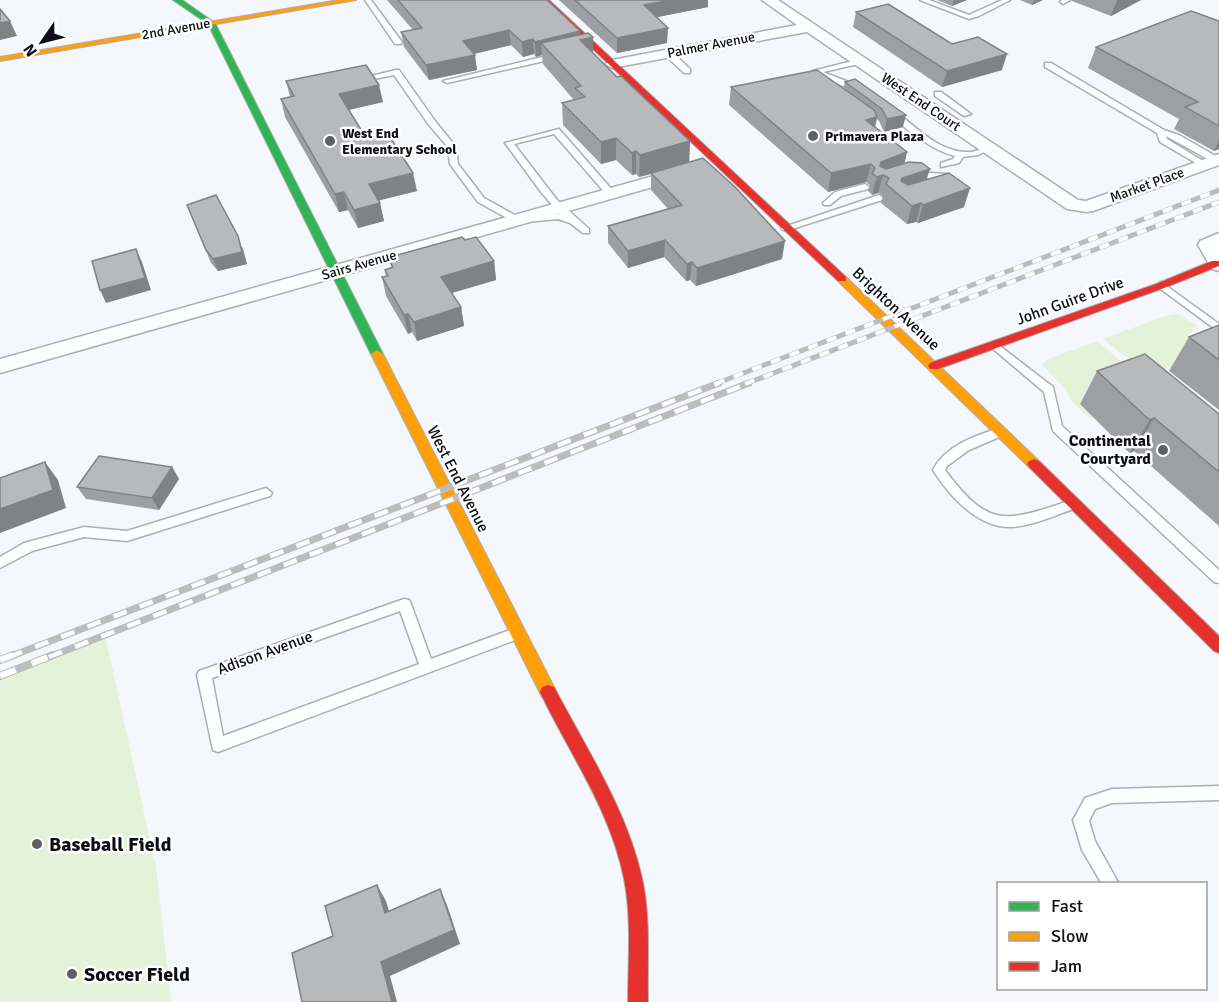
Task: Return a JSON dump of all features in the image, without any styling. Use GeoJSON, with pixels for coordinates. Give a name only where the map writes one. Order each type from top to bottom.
{"type":"FeatureCollection","features":[{"type":"Feature","properties":{"kind":"street","name":"West End Avenue"},"geometry":{"type":"LineString","coordinates":[[177,0],[211,23],[612,819],[628,861],[636,913],[638,1002]]}},
{"type":"Feature","properties":{"kind":"street","name":"2nd Avenue"},"geometry":{"type":"LineString","coordinates":[[0,58],[351,0]]}},
{"type":"Feature","properties":{"kind":"street","name":"Brighton Avenue"},"geometry":{"type":"LineString","coordinates":[[545,0],[591,47],[612,64],[934,366],[1218,643]]}},
{"type":"Feature","properties":{"kind":"street","name":"West End Court"},"geometry":{"type":"LineString","coordinates":[[769,0],[1073,205]]}},
{"type":"Feature","properties":{"kind":"street","name":"Palmer Avenue"},"geometry":{"type":"LineString","coordinates":[[612,64],[809,27]]}},
{"type":"Feature","properties":{"kind":"street","name":"Market Place"},"geometry":{"type":"LineString","coordinates":[[1073,205],[1087,207],[1213,161]]}},
{"type":"Feature","properties":{"kind":"street","name":"Sairs Avenue"},"geometry":{"type":"LineString","coordinates":[[0,366],[517,220],[565,215],[610,193],[717,163]]}},
{"type":"Feature","properties":{"kind":"street"},"geometry":{"type":"LineString","coordinates":[[1218,264],[1207,244],[1219,238]]}},
{"type":"Feature","properties":{"kind":"street","name":"John Guire Drive"},"geometry":{"type":"LineString","coordinates":[[934,366],[996,346],[1218,264]]}},
{"type":"Feature","properties":{"kind":"lane"},"geometry":{"type":"LineString","coordinates":[[368,0],[398,42]]}},
{"type":"Feature","properties":{"kind":"lane"},"geometry":{"type":"LineString","coordinates":[[923,0],[969,17],[1007,0]]}},
{"type":"Feature","properties":{"kind":"lane"},"geometry":{"type":"LineString","coordinates":[[447,81],[568,53]]}},
{"type":"Feature","properties":{"kind":"lane"},"geometry":{"type":"LineString","coordinates":[[668,53],[687,71]]}},
{"type":"Feature","properties":{"kind":"lane"},"geometry":{"type":"LineString","coordinates":[[826,78],[817,70],[860,61]]}},
{"type":"Feature","properties":{"kind":"lane"},"geometry":{"type":"LineString","coordinates":[[1048,65],[1161,132],[1176,137],[1213,161]]}},
{"type":"Feature","properties":{"kind":"lane"},"geometry":{"type":"LineString","coordinates":[[349,82],[396,72],[452,147],[454,164],[481,200],[517,220]]}},
{"type":"Feature","properties":{"kind":"lane"},"geometry":{"type":"LineString","coordinates":[[806,73],[824,87]]}},
{"type":"Feature","properties":{"kind":"lane"},"geometry":{"type":"LineString","coordinates":[[816,80],[826,78],[848,82],[867,96]]}},
{"type":"Feature","properties":{"kind":"lane"},"geometry":{"type":"LineString","coordinates":[[938,94],[967,114]]}},
{"type":"Feature","properties":{"kind":"lane"},"geometry":{"type":"LineString","coordinates":[[884,107],[933,142],[957,153],[970,154],[989,148]]}},
{"type":"Feature","properties":{"kind":"lane"},"geometry":{"type":"LineString","coordinates":[[586,231],[565,215],[508,143],[556,131],[610,193]]}},
{"type":"Feature","properties":{"kind":"lane"},"geometry":{"type":"LineString","coordinates":[[1161,132],[1163,140],[1213,161]]}},
{"type":"Feature","properties":{"kind":"lane"},"geometry":{"type":"LineString","coordinates":[[940,163],[956,161],[957,153]]}},
{"type":"Feature","properties":{"kind":"lane"},"geometry":{"type":"LineString","coordinates":[[926,176],[951,178],[909,181],[926,176]]}},
{"type":"Feature","properties":{"kind":"lane"},"geometry":{"type":"LineString","coordinates":[[942,186],[951,178]]}},
{"type":"Feature","properties":{"kind":"lane"},"geometry":{"type":"LineString","coordinates":[[786,228],[876,196],[836,209]]}},
{"type":"Feature","properties":{"kind":"lane"},"geometry":{"type":"LineString","coordinates":[[1161,285],[1219,329]]}},
{"type":"Feature","properties":{"kind":"lane"},"geometry":{"type":"LineString","coordinates":[[996,346],[1049,390],[1057,428],[1219,578]]}},
{"type":"Feature","properties":{"kind":"lane"},"geometry":{"type":"LineString","coordinates":[[1000,432],[941,462],[939,470],[950,484],[978,511],[996,522],[1019,521],[1074,504]]}},
{"type":"Feature","properties":{"kind":"lane"},"geometry":{"type":"LineString","coordinates":[[0,563],[28,548],[84,532],[127,536],[266,493]]}},
{"type":"Feature","properties":{"kind":"lane","name":"Adison Avenue"},"geometry":{"type":"LineString","coordinates":[[427,666],[404,604],[204,675],[218,745],[519,632]]}},
{"type":"Feature","properties":{"kind":"lane"},"geometry":{"type":"LineString","coordinates":[[1110,882],[1088,844],[1081,820],[1090,803],[1112,796],[1219,793]]}},
{"type":"Feature","properties":{"kind":"green space"},"geometry":{"type":"Polygon","coordinates":[[[1178,314],[1198,326],[1188,334],[1219,357],[1176,368],[1169,367],[1165,369],[1165,373],[1154,378],[1103,339],[1165,316],[1178,314]]]}},
{"type":"Feature","properties":{"kind":"green space"},"geometry":{"type":"Polygon","coordinates":[[[1097,341],[1144,381],[1091,419],[1072,402],[1063,386],[1042,365],[1048,359],[1097,341]]]}},
{"type":"Feature","properties":{"kind":"green space"},"geometry":{"type":"Polygon","coordinates":[[[105,635],[156,867],[171,1002],[0,1002],[0,676],[105,635]]]}},
{"type":"Feature","properties":{"kind":"building"},"geometry":{"type":"Polygon","coordinates":[[[398,0],[547,0],[580,31],[535,42],[533,39],[522,42],[509,30],[463,41],[475,55],[426,65],[401,32],[422,28],[398,0]]]}},
{"type":"Feature","properties":{"kind":"building"},"geometry":{"type":"Polygon","coordinates":[[[575,0],[671,0],[644,5],[668,28],[617,38],[575,0]]]}},
{"type":"Feature","properties":{"kind":"building"},"geometry":{"type":"Polygon","coordinates":[[[888,4],[952,44],[978,37],[1007,54],[947,71],[856,12],[888,4]]]}},
{"type":"Feature","properties":{"kind":"building"},"geometry":{"type":"Polygon","coordinates":[[[0,9],[10,21],[0,23],[0,9]]]}},
{"type":"Feature","properties":{"kind":"building"},"geometry":{"type":"Polygon","coordinates":[[[1191,11],[1219,21],[1219,126],[1185,107],[1198,102],[1096,47],[1191,11]]]}},
{"type":"Feature","properties":{"kind":"building"},"geometry":{"type":"Polygon","coordinates":[[[588,33],[593,37],[580,40],[617,77],[621,76],[690,141],[640,155],[636,151],[632,153],[616,138],[601,142],[562,103],[585,97],[575,88],[581,86],[541,43],[588,33]]]}},
{"type":"Feature","properties":{"kind":"building"},"geometry":{"type":"Polygon","coordinates":[[[366,65],[379,85],[339,94],[366,138],[387,132],[413,173],[369,184],[380,203],[354,210],[344,192],[335,194],[281,99],[294,96],[286,81],[366,65]]]}},
{"type":"Feature","properties":{"kind":"building"},"geometry":{"type":"Polygon","coordinates":[[[817,70],[874,110],[877,117],[866,120],[907,152],[881,162],[880,166],[886,169],[909,162],[922,163],[930,169],[902,178],[901,181],[908,185],[949,173],[970,188],[923,205],[921,203],[912,206],[886,184],[889,178],[883,175],[877,177],[872,173],[875,168],[871,164],[831,173],[731,87],[817,70]]]}},
{"type":"Feature","properties":{"kind":"building"},"geometry":{"type":"Polygon","coordinates":[[[855,79],[906,115],[887,119],[882,109],[845,82],[855,79]]]}},
{"type":"Feature","properties":{"kind":"building"},"geometry":{"type":"Polygon","coordinates":[[[703,158],[735,187],[785,241],[697,268],[692,262],[687,264],[665,240],[628,251],[608,226],[682,205],[651,173],[703,158]]]}},
{"type":"Feature","properties":{"kind":"building"},"geometry":{"type":"Polygon","coordinates":[[[216,195],[238,236],[242,252],[213,259],[206,250],[187,205],[216,195]]]}},
{"type":"Feature","properties":{"kind":"building"},"geometry":{"type":"Polygon","coordinates":[[[462,237],[465,240],[476,237],[494,261],[441,277],[461,307],[414,322],[408,314],[404,315],[382,277],[388,276],[385,270],[393,267],[390,262],[397,261],[394,256],[462,237]]]}},
{"type":"Feature","properties":{"kind":"building"},"geometry":{"type":"Polygon","coordinates":[[[136,249],[145,278],[100,290],[92,261],[136,249]]]}},
{"type":"Feature","properties":{"kind":"building"},"geometry":{"type":"Polygon","coordinates":[[[1219,325],[1219,360],[1189,337],[1219,325]]]}},
{"type":"Feature","properties":{"kind":"building"},"geometry":{"type":"Polygon","coordinates":[[[1145,354],[1219,414],[1219,472],[1154,418],[1150,420],[1097,371],[1145,354]]]}},
{"type":"Feature","properties":{"kind":"building"},"geometry":{"type":"Polygon","coordinates":[[[99,456],[172,467],[152,498],[77,487],[99,456]]]}},
{"type":"Feature","properties":{"kind":"building"},"geometry":{"type":"Polygon","coordinates":[[[45,462],[53,490],[0,509],[0,478],[45,462]]]}},
{"type":"Feature","properties":{"kind":"building"},"geometry":{"type":"Polygon","coordinates":[[[377,885],[385,913],[440,889],[454,930],[381,962],[392,1002],[302,1002],[292,953],[333,936],[325,906],[377,885]]]}},
{"type":"Feature","properties":{"kind":"railway"},"geometry":{"type":"LineString","coordinates":[[715,384],[1219,190]]}},
{"type":"Feature","properties":{"kind":"railway"},"geometry":{"type":"LineString","coordinates":[[745,384],[1219,202]]}},
{"type":"Feature","properties":{"kind":"railway"},"geometry":{"type":"LineString","coordinates":[[9,657],[719,383]]}},
{"type":"Feature","properties":{"kind":"railway"},"geometry":{"type":"LineString","coordinates":[[49,657],[749,383]]}},
{"type":"Feature","properties":{"kind":"railway"},"geometry":{"type":"LineString","coordinates":[[0,660],[13,655]]}},
{"type":"Feature","properties":{"kind":"railway"},"geometry":{"type":"LineString","coordinates":[[0,676],[53,655]]}},
{"type":"Feature","properties":{"kind":"traffic: fast"},"geometry":{"type":"LineString","coordinates":[[177,0],[211,23],[377,354]]}},
{"type":"Feature","properties":{"kind":"traffic: slow"},"geometry":{"type":"LineString","coordinates":[[0,59],[352,0]]}},
{"type":"Feature","properties":{"kind":"traffic: slow"},"geometry":{"type":"LineString","coordinates":[[842,279],[1034,464]]}},
{"type":"Feature","properties":{"kind":"traffic: slow"},"geometry":{"type":"LineString","coordinates":[[377,354],[548,692]]}},
{"type":"Feature","properties":{"kind":"traffic: jam"},"geometry":{"type":"LineString","coordinates":[[545,0],[842,279]]}},
{"type":"Feature","properties":{"kind":"traffic: jam"},"geometry":{"type":"LineString","coordinates":[[934,366],[1160,286],[1216,263]]}},
{"type":"Feature","properties":{"kind":"traffic: jam"},"geometry":{"type":"LineString","coordinates":[[1034,464],[1219,646]]}},
{"type":"Feature","properties":{"kind":"traffic: jam"},"geometry":{"type":"LineString","coordinates":[[548,692],[608,808],[627,856],[637,909],[638,1002]]}},
{"type":"Feature","properties":{"kind":"place","name":"Primavera Plaza"},"geometry":{"type":"Point","coordinates":[813,136]}},
{"type":"Feature","properties":{"kind":"place","name":"West End Elementary School"},"geometry":{"type":"Point","coordinates":[330,141]}},
{"type":"Feature","properties":{"kind":"place","name":"Continental Courtyard"},"geometry":{"type":"Point","coordinates":[1163,450]}},
{"type":"Feature","properties":{"kind":"place","name":"Baseball Field"},"geometry":{"type":"Point","coordinates":[37,844]}},
{"type":"Feature","properties":{"kind":"place","name":"Soccer Field"},"geometry":{"type":"Point","coordinates":[72,974]}}]}
